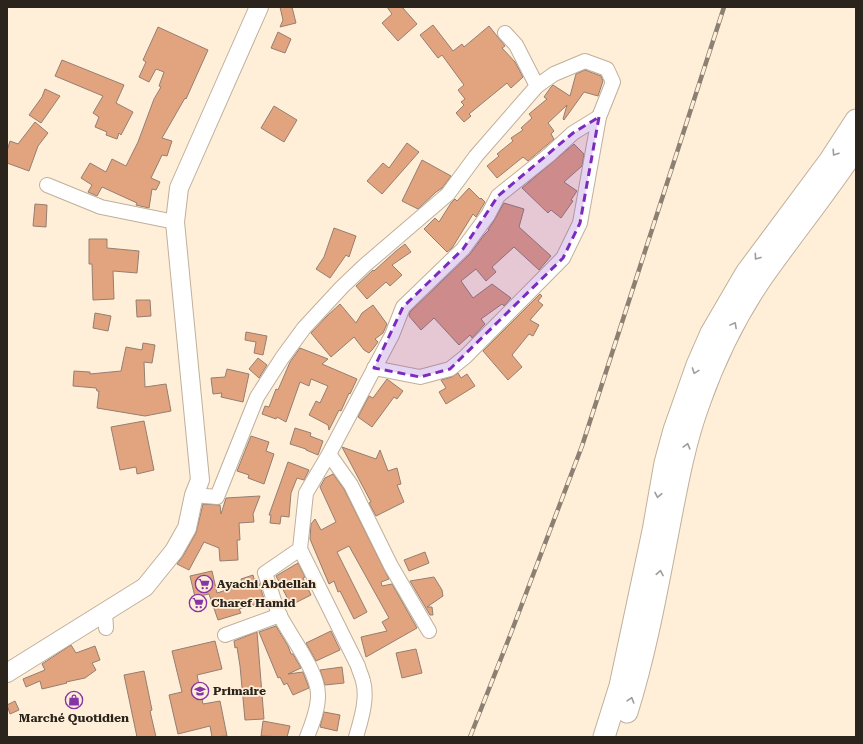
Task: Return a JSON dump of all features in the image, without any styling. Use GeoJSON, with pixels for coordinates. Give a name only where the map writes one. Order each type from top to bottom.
{"type":"FeatureCollection","features":[{"type":"Feature","properties":{"kind":"highway"},"geometry":{"type":"LineString","coordinates":[[619,737],[635,689],[681,467],[700,402],[712,370],[736,321],[760,280],[853,134],[856,114]]}},
{"type":"Feature","properties":{"kind":"highway"},"geometry":{"type":"LineString","coordinates":[[604,737],[620,686],[653,531],[665,463],[674,430],[697,365],[714,327],[746,273],[830,160],[853,134]]}},
{"type":"Feature","properties":{"kind":"main road"},"geometry":{"type":"LineString","coordinates":[[7,673],[106,620],[145,586],[174,551],[187,528],[194,495],[200,480],[174,222],[179,188],[259,7]]}},
{"type":"Feature","properties":{"kind":"street"},"geometry":{"type":"LineString","coordinates":[[505,33],[516,45],[537,86]]}},
{"type":"Feature","properties":{"kind":"street"},"geometry":{"type":"LineString","coordinates":[[194,495],[217,497],[257,397],[282,358],[304,328],[342,287],[364,266],[448,194],[476,156],[537,86],[554,74],[585,61],[607,69],[613,82],[599,117],[580,223],[563,258],[466,357],[450,368],[420,377],[374,368]]}},
{"type":"Feature","properties":{"kind":"street"},"geometry":{"type":"LineString","coordinates":[[356,737],[360,724],[364,699],[364,682],[358,666],[300,549],[306,493],[330,454],[392,336],[403,307],[463,249],[488,215],[498,196],[550,154],[573,133],[599,117]]}},
{"type":"Feature","properties":{"kind":"street"},"geometry":{"type":"LineString","coordinates":[[47,185],[101,207],[174,222]]}},
{"type":"Feature","properties":{"kind":"street"},"geometry":{"type":"LineString","coordinates":[[330,454],[351,485],[391,566],[429,631]]}},
{"type":"Feature","properties":{"kind":"street"},"geometry":{"type":"LineString","coordinates":[[300,549],[265,573],[280,615],[313,674],[317,685],[318,695],[316,710],[307,737]]}},
{"type":"Feature","properties":{"kind":"street"},"geometry":{"type":"LineString","coordinates":[[225,635],[280,615]]}},
{"type":"Feature","properties":{"kind":"highlighted area"},"geometry":{"type":"Polygon","coordinates":[[[599,117],[580,223],[563,258],[450,369],[420,377],[374,368],[403,307],[463,249],[498,196],[573,133],[599,117]]]}},
{"type":"Feature","properties":{"kind":"building"},"geometry":{"type":"Polygon","coordinates":[[[280,7],[292,7],[296,23],[280,27],[283,20],[280,7]]]}},
{"type":"Feature","properties":{"kind":"building"},"geometry":{"type":"Polygon","coordinates":[[[387,7],[402,7],[417,24],[398,41],[382,23],[392,14],[387,7]]]}},
{"type":"Feature","properties":{"kind":"building"},"geometry":{"type":"Polygon","coordinates":[[[433,25],[453,51],[462,44],[464,47],[489,26],[505,46],[502,48],[515,62],[523,77],[511,88],[507,83],[469,114],[471,116],[464,122],[456,113],[464,105],[461,102],[465,99],[458,90],[464,85],[442,55],[438,58],[420,35],[433,25]]]}},
{"type":"Feature","properties":{"kind":"building"},"geometry":{"type":"Polygon","coordinates":[[[158,27],[208,50],[186,99],[185,98],[162,138],[172,141],[167,156],[162,155],[151,178],[160,182],[156,190],[152,189],[149,208],[136,205],[137,203],[102,187],[97,196],[88,192],[92,185],[81,178],[90,163],[106,172],[112,159],[126,166],[138,142],[154,99],[161,87],[159,86],[164,72],[156,69],[149,82],[139,77],[146,62],[143,60],[158,27]]]}},
{"type":"Feature","properties":{"kind":"building"},"geometry":{"type":"Polygon","coordinates":[[[278,32],[291,39],[285,53],[271,48],[278,32]]]}},
{"type":"Feature","properties":{"kind":"building"},"geometry":{"type":"Polygon","coordinates":[[[62,60],[124,85],[116,103],[133,112],[121,135],[119,133],[117,139],[106,135],[107,132],[95,127],[99,117],[93,113],[103,96],[55,76],[62,60]]]}},
{"type":"Feature","properties":{"kind":"building"},"geometry":{"type":"Polygon","coordinates":[[[585,70],[601,76],[603,81],[598,96],[584,92],[564,120],[567,105],[548,123],[554,131],[551,134],[554,139],[528,161],[523,157],[497,178],[487,166],[499,156],[497,154],[513,141],[511,138],[523,130],[521,128],[532,118],[529,114],[547,99],[544,97],[551,87],[553,85],[570,96],[576,74],[585,70]]]}},
{"type":"Feature","properties":{"kind":"building"},"geometry":{"type":"Polygon","coordinates":[[[45,89],[60,96],[41,123],[29,115],[42,97],[45,89]]]}},
{"type":"Feature","properties":{"kind":"building"},"geometry":{"type":"Polygon","coordinates":[[[274,106],[297,120],[284,142],[261,128],[274,106]]]}},
{"type":"Feature","properties":{"kind":"building"},"geometry":{"type":"Polygon","coordinates":[[[35,122],[48,133],[38,146],[29,171],[7,163],[7,151],[10,141],[18,144],[35,122]]]}},
{"type":"Feature","properties":{"kind":"building"},"geometry":{"type":"Polygon","coordinates":[[[407,143],[419,152],[382,194],[367,181],[383,163],[389,168],[407,143]]]}},
{"type":"Feature","properties":{"kind":"building"},"geometry":{"type":"Polygon","coordinates":[[[574,144],[584,154],[582,166],[564,182],[577,191],[571,200],[573,201],[561,218],[551,210],[548,213],[522,188],[574,144]]]}},
{"type":"Feature","properties":{"kind":"building"},"geometry":{"type":"Polygon","coordinates":[[[422,160],[451,176],[442,188],[418,209],[402,201],[422,160]]]}},
{"type":"Feature","properties":{"kind":"building"},"geometry":{"type":"Polygon","coordinates":[[[469,188],[485,202],[476,217],[473,214],[452,248],[447,252],[424,229],[435,218],[439,222],[451,203],[455,199],[457,201],[469,188]]]}},
{"type":"Feature","properties":{"kind":"building"},"geometry":{"type":"Polygon","coordinates":[[[504,203],[524,209],[519,227],[551,256],[539,270],[514,247],[492,267],[496,272],[486,281],[476,269],[461,281],[473,298],[492,284],[511,298],[504,306],[502,304],[481,319],[485,324],[472,338],[470,335],[459,345],[434,318],[421,330],[409,316],[410,312],[470,254],[489,230],[504,203]]]}},
{"type":"Feature","properties":{"kind":"building"},"geometry":{"type":"Polygon","coordinates":[[[35,204],[47,205],[46,227],[33,226],[35,204]]]}},
{"type":"Feature","properties":{"kind":"building"},"geometry":{"type":"Polygon","coordinates":[[[334,228],[356,236],[349,257],[346,255],[330,278],[316,269],[324,257],[334,228]]]}},
{"type":"Feature","properties":{"kind":"building"},"geometry":{"type":"Polygon","coordinates":[[[89,239],[107,239],[107,248],[139,251],[137,273],[113,271],[114,299],[93,300],[92,264],[89,264],[89,239]]]}},
{"type":"Feature","properties":{"kind":"building"},"geometry":{"type":"Polygon","coordinates":[[[405,244],[411,252],[392,265],[402,275],[390,286],[386,282],[367,299],[356,286],[405,244]]]}},
{"type":"Feature","properties":{"kind":"building"},"geometry":{"type":"Polygon","coordinates":[[[540,294],[542,296],[538,301],[543,305],[530,320],[539,325],[533,336],[529,334],[512,355],[522,367],[508,380],[483,351],[540,294]]]}},
{"type":"Feature","properties":{"kind":"building"},"geometry":{"type":"Polygon","coordinates":[[[136,300],[150,300],[151,316],[137,317],[136,300]]]}},
{"type":"Feature","properties":{"kind":"building"},"geometry":{"type":"Polygon","coordinates":[[[340,304],[356,323],[362,313],[373,305],[387,324],[383,333],[375,339],[378,342],[369,353],[364,350],[354,337],[331,357],[311,333],[340,304]]]}},
{"type":"Feature","properties":{"kind":"building"},"geometry":{"type":"Polygon","coordinates":[[[95,313],[111,316],[108,331],[93,328],[95,313]]]}},
{"type":"Feature","properties":{"kind":"building"},"geometry":{"type":"Polygon","coordinates":[[[246,332],[267,336],[263,355],[254,353],[256,342],[245,340],[246,332]]]}},
{"type":"Feature","properties":{"kind":"building"},"geometry":{"type":"Polygon","coordinates":[[[143,343],[155,345],[152,363],[144,362],[145,387],[166,384],[171,411],[145,416],[97,408],[99,391],[97,391],[96,388],[73,386],[74,371],[90,372],[90,374],[121,371],[126,347],[142,350],[143,343]]]}},
{"type":"Feature","properties":{"kind":"building"},"geometry":{"type":"Polygon","coordinates":[[[300,348],[328,359],[322,364],[357,379],[341,411],[339,410],[329,430],[328,425],[309,415],[316,401],[320,403],[328,386],[311,379],[309,386],[300,382],[286,422],[277,417],[276,419],[262,414],[265,406],[269,407],[276,389],[278,390],[290,362],[300,348]]]}},
{"type":"Feature","properties":{"kind":"building"},"geometry":{"type":"Polygon","coordinates":[[[258,358],[267,365],[259,378],[249,369],[258,358]]]}},
{"type":"Feature","properties":{"kind":"building"},"geometry":{"type":"Polygon","coordinates":[[[227,369],[249,374],[243,402],[221,397],[222,393],[213,394],[211,378],[225,377],[227,369]]]}},
{"type":"Feature","properties":{"kind":"building"},"geometry":{"type":"Polygon","coordinates":[[[458,373],[461,378],[467,374],[475,386],[446,404],[439,392],[446,388],[441,380],[452,377],[458,373]]]}},
{"type":"Feature","properties":{"kind":"building"},"geometry":{"type":"Polygon","coordinates":[[[387,379],[403,391],[397,399],[394,397],[372,427],[358,417],[369,396],[373,398],[387,379]]]}},
{"type":"Feature","properties":{"kind":"building"},"geometry":{"type":"Polygon","coordinates":[[[144,421],[154,470],[137,474],[136,467],[120,470],[111,427],[144,421]]]}},
{"type":"Feature","properties":{"kind":"building"},"geometry":{"type":"Polygon","coordinates":[[[295,428],[311,433],[310,436],[323,441],[318,455],[290,444],[295,428]]]}},
{"type":"Feature","properties":{"kind":"building"},"geometry":{"type":"Polygon","coordinates":[[[251,436],[269,442],[266,451],[274,454],[264,484],[248,478],[249,475],[237,471],[251,436]]]}},
{"type":"Feature","properties":{"kind":"building"},"geometry":{"type":"Polygon","coordinates":[[[342,447],[376,459],[380,450],[388,471],[397,468],[401,484],[397,485],[404,502],[376,516],[369,503],[371,502],[342,447]]]}},
{"type":"Feature","properties":{"kind":"building"},"geometry":{"type":"Polygon","coordinates":[[[288,462],[309,470],[304,480],[297,478],[291,493],[289,517],[281,516],[280,524],[270,523],[271,515],[269,515],[288,462]]]}},
{"type":"Feature","properties":{"kind":"building"},"geometry":{"type":"Polygon","coordinates":[[[333,474],[344,489],[389,579],[381,582],[382,586],[392,584],[417,628],[366,657],[361,637],[387,631],[382,622],[389,618],[349,546],[337,552],[367,612],[354,619],[340,591],[338,592],[334,581],[329,584],[310,539],[311,524],[315,519],[321,530],[336,522],[320,487],[325,478],[333,474]]]}},
{"type":"Feature","properties":{"kind":"building"},"geometry":{"type":"Polygon","coordinates":[[[260,496],[253,514],[254,522],[239,523],[240,540],[237,540],[238,560],[220,561],[219,548],[204,542],[189,570],[177,564],[196,533],[203,504],[220,505],[221,514],[226,498],[260,496]]]}},
{"type":"Feature","properties":{"kind":"building"},"geometry":{"type":"Polygon","coordinates":[[[425,552],[429,563],[409,571],[404,560],[425,552]]]}},
{"type":"Feature","properties":{"kind":"building"},"geometry":{"type":"Polygon","coordinates":[[[298,563],[305,577],[303,578],[311,595],[291,605],[276,576],[298,563]]]}},
{"type":"Feature","properties":{"kind":"building"},"geometry":{"type":"Polygon","coordinates":[[[212,571],[217,593],[242,585],[241,579],[253,575],[254,579],[257,579],[257,583],[259,583],[265,602],[239,609],[241,613],[218,620],[209,594],[195,597],[190,576],[212,571]]]}},
{"type":"Feature","properties":{"kind":"building"},"geometry":{"type":"Polygon","coordinates":[[[434,577],[442,590],[443,596],[427,607],[432,607],[433,615],[430,615],[410,581],[434,577]]]}},
{"type":"Feature","properties":{"kind":"building"},"geometry":{"type":"Polygon","coordinates":[[[276,626],[291,654],[293,654],[301,668],[288,674],[303,672],[309,688],[293,695],[287,683],[284,685],[280,677],[278,678],[259,632],[276,626]]]}},
{"type":"Feature","properties":{"kind":"building"},"geometry":{"type":"Polygon","coordinates":[[[331,631],[340,650],[316,661],[306,643],[331,631]]]}},
{"type":"Feature","properties":{"kind":"building"},"geometry":{"type":"Polygon","coordinates":[[[257,632],[264,719],[245,720],[240,666],[237,647],[235,648],[234,641],[257,632]]]}},
{"type":"Feature","properties":{"kind":"building"},"geometry":{"type":"Polygon","coordinates":[[[215,641],[222,669],[197,675],[203,704],[220,701],[227,736],[212,737],[210,726],[178,734],[169,695],[182,692],[172,651],[215,641]]]}},
{"type":"Feature","properties":{"kind":"building"},"geometry":{"type":"Polygon","coordinates":[[[71,645],[76,653],[95,646],[100,660],[92,663],[96,670],[85,678],[66,682],[67,683],[42,689],[40,681],[26,687],[23,679],[45,670],[42,664],[71,645]]]}},
{"type":"Feature","properties":{"kind":"building"},"geometry":{"type":"Polygon","coordinates":[[[416,649],[422,673],[402,678],[396,653],[416,649]]]}},
{"type":"Feature","properties":{"kind":"building"},"geometry":{"type":"Polygon","coordinates":[[[342,667],[344,683],[325,685],[320,670],[342,667]]]}},
{"type":"Feature","properties":{"kind":"building"},"geometry":{"type":"Polygon","coordinates":[[[144,671],[152,710],[150,711],[156,737],[137,737],[124,675],[144,671]]]}},
{"type":"Feature","properties":{"kind":"building"},"geometry":{"type":"Polygon","coordinates":[[[15,701],[19,710],[10,714],[7,705],[15,701]]]}},
{"type":"Feature","properties":{"kind":"building"},"geometry":{"type":"Polygon","coordinates":[[[324,712],[340,715],[337,731],[320,727],[324,712]]]}},
{"type":"Feature","properties":{"kind":"building"},"geometry":{"type":"Polygon","coordinates":[[[263,721],[290,726],[287,737],[261,736],[263,721]]]}},
{"type":"Feature","properties":{"kind":"railway"},"geometry":{"type":"LineString","coordinates":[[470,737],[582,446],[724,7]]}},
{"type":"Feature","properties":{"kind":"place","name":"Ayachi Abdellah"},"geometry":{"type":"Point","coordinates":[204,584]}},
{"type":"Feature","properties":{"kind":"place","name":"Charef Hamid"},"geometry":{"type":"Point","coordinates":[198,603]}},
{"type":"Feature","properties":{"kind":"place","name":"Primaire"},"geometry":{"type":"Point","coordinates":[200,691]}},
{"type":"Feature","properties":{"kind":"place","name":"Marché Quotidien"},"geometry":{"type":"Point","coordinates":[74,700]}}]}
